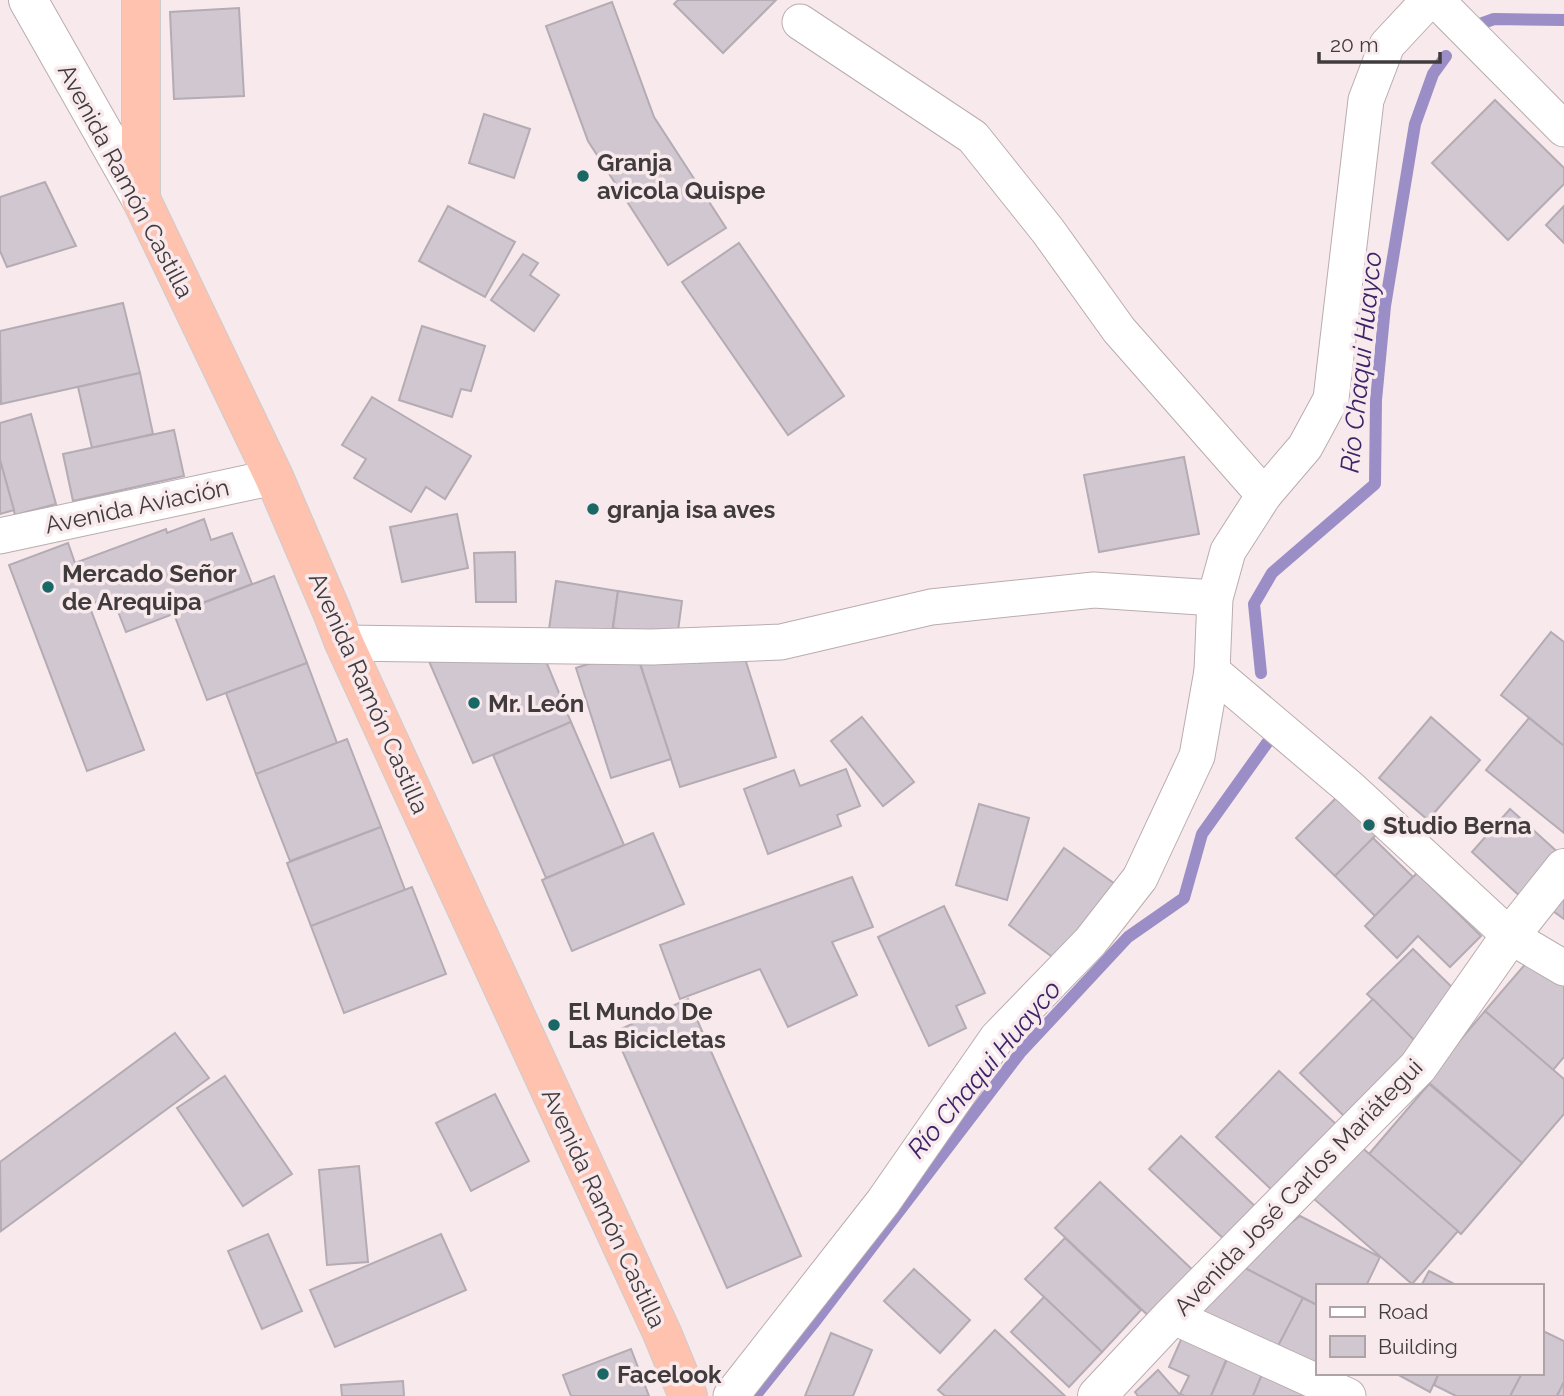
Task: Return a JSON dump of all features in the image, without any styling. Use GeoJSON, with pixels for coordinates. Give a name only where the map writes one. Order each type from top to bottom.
{"type":"FeatureCollection","features":[{"type":"Feature","properties":{"kind":"highway"},"geometry":{"type":"LineString","coordinates":[[141,0],[141,199]]}},
{"type":"Feature","properties":{"kind":"highway","name":"Avenida Ramón Castilla"},"geometry":{"type":"LineString","coordinates":[[141,199],[274,477],[344,643],[662,1333],[688,1396]]}},
{"type":"Feature","properties":{"kind":"street","name":"Avenida Ramón Castilla"},"geometry":{"type":"LineString","coordinates":[[28,0],[141,199]]}},
{"type":"Feature","properties":{"kind":"street"},"geometry":{"type":"LineString","coordinates":[[731,1396],[883,1202],[997,1038],[1090,942],[1140,878],[1197,757],[1212,671],[1215,598],[1228,551],[1264,495],[1305,446],[1331,399],[1366,100],[1387,45],[1429,0]]}},
{"type":"Feature","properties":{"kind":"street"},"geometry":{"type":"LineString","coordinates":[[1436,0],[1564,129]]}},
{"type":"Feature","properties":{"kind":"street"},"geometry":{"type":"LineString","coordinates":[[800,22],[973,137],[1048,230],[1119,330],[1264,495]]}},
{"type":"Feature","properties":{"kind":"street","name":"Avenida Aviación"},"geometry":{"type":"LineString","coordinates":[[0,536],[274,477]]}},
{"type":"Feature","properties":{"kind":"street"},"geometry":{"type":"LineString","coordinates":[[344,643],[652,647],[781,642],[932,607],[1094,590],[1215,598]]}},
{"type":"Feature","properties":{"kind":"street"},"geometry":{"type":"LineString","coordinates":[[1212,671],[1350,788],[1510,936],[1564,968]]}},
{"type":"Feature","properties":{"kind":"street","name":"Avenida José Carlos Mariátegui"},"geometry":{"type":"LineString","coordinates":[[1097,1396],[1172,1316],[1418,1067],[1510,936],[1564,868]]}},
{"type":"Feature","properties":{"kind":"street"},"geometry":{"type":"LineString","coordinates":[[1172,1316],[1348,1396]]}},
{"type":"Feature","properties":{"kind":"building"},"geometry":{"type":"Polygon","coordinates":[[[678,0],[776,0],[723,53],[674,4],[678,0]]]}},
{"type":"Feature","properties":{"kind":"building"},"geometry":{"type":"Polygon","coordinates":[[[612,2],[654,117],[726,228],[668,265],[588,141],[546,26],[612,2]]]}},
{"type":"Feature","properties":{"kind":"building"},"geometry":{"type":"Polygon","coordinates":[[[239,8],[244,96],[174,99],[170,12],[239,8]]]}},
{"type":"Feature","properties":{"kind":"building"},"geometry":{"type":"Polygon","coordinates":[[[1495,100],[1564,168],[1564,184],[1508,240],[1432,163],[1495,100]]]}},
{"type":"Feature","properties":{"kind":"building"},"geometry":{"type":"Polygon","coordinates":[[[484,114],[530,129],[514,178],[469,163],[484,114]]]}},
{"type":"Feature","properties":{"kind":"building"},"geometry":{"type":"Polygon","coordinates":[[[45,182],[76,246],[7,267],[0,251],[0,197],[45,182]]]}},
{"type":"Feature","properties":{"kind":"building"},"geometry":{"type":"Polygon","coordinates":[[[448,206],[515,242],[485,297],[419,261],[448,206]]]}},
{"type":"Feature","properties":{"kind":"building"},"geometry":{"type":"Polygon","coordinates":[[[1564,206],[1564,243],[1546,225],[1564,206]]]}},
{"type":"Feature","properties":{"kind":"building"},"geometry":{"type":"Polygon","coordinates":[[[739,243],[844,396],[788,435],[682,282],[739,243]]]}},
{"type":"Feature","properties":{"kind":"building"},"geometry":{"type":"Polygon","coordinates":[[[523,254],[538,263],[530,275],[559,295],[534,331],[491,300],[523,254]]]}},
{"type":"Feature","properties":{"kind":"building"},"geometry":{"type":"Polygon","coordinates":[[[123,303],[140,373],[1,404],[0,331],[123,303]]]}},
{"type":"Feature","properties":{"kind":"building"},"geometry":{"type":"Polygon","coordinates":[[[422,326],[485,346],[471,391],[461,389],[452,417],[399,400],[422,326]]]}},
{"type":"Feature","properties":{"kind":"building"},"geometry":{"type":"Polygon","coordinates":[[[140,373],[153,434],[92,448],[78,387],[140,373]]]}},
{"type":"Feature","properties":{"kind":"building"},"geometry":{"type":"Polygon","coordinates":[[[372,397],[471,456],[445,499],[426,487],[411,512],[354,478],[366,459],[342,445],[372,397]]]}},
{"type":"Feature","properties":{"kind":"building"},"geometry":{"type":"Polygon","coordinates":[[[31,414],[56,504],[15,515],[0,460],[0,423],[31,414]]]}},
{"type":"Feature","properties":{"kind":"building"},"geometry":{"type":"Polygon","coordinates":[[[174,430],[184,476],[73,501],[63,454],[174,430]]]}},
{"type":"Feature","properties":{"kind":"building"},"geometry":{"type":"Polygon","coordinates":[[[1184,457],[1199,534],[1099,552],[1084,475],[1184,457]]]}},
{"type":"Feature","properties":{"kind":"building"},"geometry":{"type":"Polygon","coordinates":[[[0,460],[14,510],[0,514],[0,460]]]}},
{"type":"Feature","properties":{"kind":"building"},"geometry":{"type":"Polygon","coordinates":[[[457,514],[468,568],[402,582],[390,527],[457,514]]]}},
{"type":"Feature","properties":{"kind":"building"},"geometry":{"type":"Polygon","coordinates":[[[204,519],[211,540],[232,533],[252,584],[126,632],[112,596],[89,605],[144,750],[87,771],[9,565],[68,543],[75,563],[166,529],[167,533],[204,519]]]}},
{"type":"Feature","properties":{"kind":"building"},"geometry":{"type":"Polygon","coordinates":[[[515,552],[516,602],[476,602],[474,553],[515,552]]]}},
{"type":"Feature","properties":{"kind":"building"},"geometry":{"type":"Polygon","coordinates":[[[274,576],[307,663],[207,700],[174,614],[274,576]]]}},
{"type":"Feature","properties":{"kind":"building"},"geometry":{"type":"Polygon","coordinates":[[[556,581],[618,591],[610,646],[548,636],[556,581]]]}},
{"type":"Feature","properties":{"kind":"building"},"geometry":{"type":"Polygon","coordinates":[[[618,591],[682,601],[677,638],[613,628],[618,591]]]}},
{"type":"Feature","properties":{"kind":"building"},"geometry":{"type":"Polygon","coordinates":[[[1551,632],[1564,642],[1564,746],[1501,695],[1551,632]]]}},
{"type":"Feature","properties":{"kind":"building"},"geometry":{"type":"Polygon","coordinates":[[[694,646],[700,663],[742,649],[776,757],[680,787],[640,663],[694,646]]]}},
{"type":"Feature","properties":{"kind":"building"},"geometry":{"type":"Polygon","coordinates":[[[635,649],[671,759],[611,778],[576,668],[635,649]]]}},
{"type":"Feature","properties":{"kind":"building"},"geometry":{"type":"Polygon","coordinates":[[[543,654],[571,722],[473,763],[428,659],[543,654]]]}},
{"type":"Feature","properties":{"kind":"building"},"geometry":{"type":"Polygon","coordinates":[[[307,663],[337,743],[256,774],[226,693],[307,663]]]}},
{"type":"Feature","properties":{"kind":"building"},"geometry":{"type":"Polygon","coordinates":[[[862,717],[914,782],[883,806],[831,741],[862,717]]]}},
{"type":"Feature","properties":{"kind":"building"},"geometry":{"type":"Polygon","coordinates":[[[1431,717],[1480,760],[1428,820],[1379,778],[1431,717]]]}},
{"type":"Feature","properties":{"kind":"building"},"geometry":{"type":"Polygon","coordinates":[[[1529,718],[1564,746],[1564,833],[1486,770],[1529,718]]]}},
{"type":"Feature","properties":{"kind":"building"},"geometry":{"type":"Polygon","coordinates":[[[571,722],[624,845],[546,878],[493,755],[571,722]]]}},
{"type":"Feature","properties":{"kind":"building"},"geometry":{"type":"Polygon","coordinates":[[[347,739],[381,827],[290,861],[256,774],[347,739]]]}},
{"type":"Feature","properties":{"kind":"building"},"geometry":{"type":"Polygon","coordinates":[[[846,769],[860,806],[837,815],[841,826],[768,854],[744,789],[794,770],[800,786],[846,769]]]}},
{"type":"Feature","properties":{"kind":"building"},"geometry":{"type":"Polygon","coordinates":[[[1339,795],[1378,833],[1335,876],[1296,838],[1339,795]]]}},
{"type":"Feature","properties":{"kind":"building"},"geometry":{"type":"Polygon","coordinates":[[[979,804],[1029,818],[1007,900],[956,885],[979,804]]]}},
{"type":"Feature","properties":{"kind":"building"},"geometry":{"type":"Polygon","coordinates":[[[1510,809],[1562,856],[1523,899],[1472,852],[1510,809]]]}},
{"type":"Feature","properties":{"kind":"building"},"geometry":{"type":"Polygon","coordinates":[[[381,827],[405,890],[311,926],[287,863],[381,827]]]}},
{"type":"Feature","properties":{"kind":"building"},"geometry":{"type":"Polygon","coordinates":[[[653,833],[684,904],[572,951],[542,880],[653,833]]]}},
{"type":"Feature","properties":{"kind":"building"},"geometry":{"type":"Polygon","coordinates":[[[1373,838],[1413,877],[1375,916],[1335,876],[1373,838]]]}},
{"type":"Feature","properties":{"kind":"building"},"geometry":{"type":"Polygon","coordinates":[[[1064,848],[1118,886],[1062,964],[1009,925],[1064,848]]]}},
{"type":"Feature","properties":{"kind":"building"},"geometry":{"type":"Polygon","coordinates":[[[1417,873],[1481,936],[1450,967],[1418,936],[1397,958],[1365,926],[1417,873]]]}},
{"type":"Feature","properties":{"kind":"building"},"geometry":{"type":"Polygon","coordinates":[[[852,877],[873,927],[832,942],[857,995],[788,1027],[760,969],[680,999],[660,945],[852,877]]]}},
{"type":"Feature","properties":{"kind":"building"},"geometry":{"type":"Polygon","coordinates":[[[412,887],[446,974],[344,1013],[311,926],[412,887]]]}},
{"type":"Feature","properties":{"kind":"building"},"geometry":{"type":"Polygon","coordinates":[[[1564,896],[1564,919],[1553,911],[1564,896]]]}},
{"type":"Feature","properties":{"kind":"building"},"geometry":{"type":"Polygon","coordinates":[[[944,906],[985,993],[956,1006],[966,1028],[929,1046],[878,937],[944,906]]]}},
{"type":"Feature","properties":{"kind":"building"},"geometry":{"type":"Polygon","coordinates":[[[1413,949],[1463,998],[1418,1044],[1367,994],[1413,949]]]}},
{"type":"Feature","properties":{"kind":"building"},"geometry":{"type":"Polygon","coordinates":[[[1534,954],[1564,980],[1564,1057],[1553,1070],[1485,1011],[1534,954]]]}},
{"type":"Feature","properties":{"kind":"building"},"geometry":{"type":"Polygon","coordinates":[[[688,999],[801,1256],[727,1288],[614,1032],[688,999]]]}},
{"type":"Feature","properties":{"kind":"building"},"geometry":{"type":"Polygon","coordinates":[[[1373,999],[1418,1044],[1346,1118],[1300,1073],[1373,999]]]}},
{"type":"Feature","properties":{"kind":"building"},"geometry":{"type":"Polygon","coordinates":[[[1485,1011],[1564,1079],[1564,1114],[1522,1163],[1426,1080],[1485,1011]]]}},
{"type":"Feature","properties":{"kind":"building"},"geometry":{"type":"Polygon","coordinates":[[[175,1033],[209,1078],[1,1231],[0,1162],[175,1033]]]}},
{"type":"Feature","properties":{"kind":"building"},"geometry":{"type":"Polygon","coordinates":[[[1279,1071],[1338,1126],[1275,1193],[1216,1137],[1279,1071]]]}},
{"type":"Feature","properties":{"kind":"building"},"geometry":{"type":"Polygon","coordinates":[[[225,1076],[292,1174],[243,1206],[177,1108],[225,1076]]]}},
{"type":"Feature","properties":{"kind":"building"},"geometry":{"type":"Polygon","coordinates":[[[1429,1084],[1522,1163],[1461,1234],[1369,1154],[1429,1084]]]}},
{"type":"Feature","properties":{"kind":"building"},"geometry":{"type":"Polygon","coordinates":[[[495,1094],[529,1161],[471,1191],[436,1123],[495,1094]]]}},
{"type":"Feature","properties":{"kind":"building"},"geometry":{"type":"Polygon","coordinates":[[[1181,1136],[1258,1209],[1227,1242],[1149,1169],[1181,1136]]]}},
{"type":"Feature","properties":{"kind":"building"},"geometry":{"type":"Polygon","coordinates":[[[1359,1145],[1458,1231],[1412,1284],[1313,1198],[1359,1145]]]}},
{"type":"Feature","properties":{"kind":"building"},"geometry":{"type":"Polygon","coordinates":[[[359,1166],[368,1262],[327,1265],[319,1170],[359,1166]]]}},
{"type":"Feature","properties":{"kind":"building"},"geometry":{"type":"Polygon","coordinates":[[[1100,1182],[1198,1275],[1154,1321],[1055,1228],[1100,1182]]]}},
{"type":"Feature","properties":{"kind":"building"},"geometry":{"type":"Polygon","coordinates":[[[1300,1216],[1380,1257],[1367,1284],[1316,1284],[1316,1304],[1237,1264],[1300,1216]]]}},
{"type":"Feature","properties":{"kind":"building"},"geometry":{"type":"Polygon","coordinates":[[[268,1234],[302,1311],[262,1329],[228,1251],[268,1234]]]}},
{"type":"Feature","properties":{"kind":"building"},"geometry":{"type":"Polygon","coordinates":[[[441,1234],[466,1290],[335,1347],[310,1290],[441,1234]]]}},
{"type":"Feature","properties":{"kind":"building"},"geometry":{"type":"Polygon","coordinates":[[[1065,1238],[1141,1310],[1102,1352],[1025,1279],[1065,1238]]]}},
{"type":"Feature","properties":{"kind":"building"},"geometry":{"type":"Polygon","coordinates":[[[1237,1264],[1303,1298],[1275,1352],[1190,1307],[1237,1264]]]}},
{"type":"Feature","properties":{"kind":"building"},"geometry":{"type":"Polygon","coordinates":[[[914,1269],[970,1320],[940,1353],[884,1301],[914,1269]]]}},
{"type":"Feature","properties":{"kind":"building"},"geometry":{"type":"Polygon","coordinates":[[[1429,1271],[1454,1284],[1422,1284],[1429,1271]]]}},
{"type":"Feature","properties":{"kind":"building"},"geometry":{"type":"Polygon","coordinates":[[[1044,1297],[1102,1352],[1069,1387],[1011,1332],[1044,1297]]]}},
{"type":"Feature","properties":{"kind":"building"},"geometry":{"type":"Polygon","coordinates":[[[1303,1298],[1316,1304],[1316,1368],[1277,1348],[1303,1298]]]}},
{"type":"Feature","properties":{"kind":"building"},"geometry":{"type":"Polygon","coordinates":[[[995,1330],[1065,1396],[945,1396],[938,1390],[995,1330]]]}},
{"type":"Feature","properties":{"kind":"building"},"geometry":{"type":"Polygon","coordinates":[[[1543,1331],[1564,1341],[1564,1382],[1557,1396],[1510,1396],[1521,1375],[1543,1375],[1543,1331]]]}},
{"type":"Feature","properties":{"kind":"building"},"geometry":{"type":"Polygon","coordinates":[[[831,1333],[872,1350],[853,1396],[805,1396],[831,1333]]]}},
{"type":"Feature","properties":{"kind":"building"},"geometry":{"type":"Polygon","coordinates":[[[1184,1333],[1229,1353],[1211,1396],[1180,1394],[1189,1376],[1169,1367],[1184,1333]]]}},
{"type":"Feature","properties":{"kind":"building"},"geometry":{"type":"Polygon","coordinates":[[[631,1349],[649,1396],[571,1396],[563,1375],[631,1349]]]}},
{"type":"Feature","properties":{"kind":"building"},"geometry":{"type":"Polygon","coordinates":[[[1228,1357],[1263,1372],[1253,1396],[1211,1396],[1228,1357]]]}},
{"type":"Feature","properties":{"kind":"building"},"geometry":{"type":"Polygon","coordinates":[[[1158,1370],[1181,1396],[1138,1396],[1135,1392],[1158,1370]]]}},
{"type":"Feature","properties":{"kind":"building"},"geometry":{"type":"Polygon","coordinates":[[[1263,1372],[1305,1391],[1303,1396],[1253,1396],[1263,1372]]]}},
{"type":"Feature","properties":{"kind":"building"},"geometry":{"type":"Polygon","coordinates":[[[1399,1375],[1438,1375],[1430,1392],[1399,1375]]]}},
{"type":"Feature","properties":{"kind":"building"},"geometry":{"type":"Polygon","coordinates":[[[1438,1375],[1521,1375],[1510,1396],[1456,1396],[1434,1385],[1438,1375]]]}},
{"type":"Feature","properties":{"kind":"building"},"geometry":{"type":"Polygon","coordinates":[[[403,1381],[404,1396],[342,1396],[341,1385],[403,1381]]]}},
{"type":"Feature","properties":{"kind":"building"},"geometry":{"type":"Polygon","coordinates":[[[1564,1382],[1564,1396],[1557,1396],[1564,1382]]]}},
{"type":"Feature","properties":{"kind":"waterway","name":"Río Chaqui Huayco"},"geometry":{"type":"LineString","coordinates":[[1480,24],[1494,19],[1564,20]]}},
{"type":"Feature","properties":{"kind":"waterway","name":"Río Chaqui Huayco"},"geometry":{"type":"LineString","coordinates":[[1261,673],[1254,604],[1272,573],[1375,484],[1376,400],[1385,306],[1415,124],[1433,74],[1446,56]]}},
{"type":"Feature","properties":{"kind":"waterway","name":"Río Chaqui Huayco"},"geometry":{"type":"LineString","coordinates":[[755,1396],[1020,1053],[1128,937],[1184,898],[1202,834],[1267,743]]}},
{"type":"Feature","properties":{"kind":"place","name":"Granja avicola Quispe"},"geometry":{"type":"Point","coordinates":[583,176]}},
{"type":"Feature","properties":{"kind":"place","name":"granja isa aves"},"geometry":{"type":"Point","coordinates":[593,509]}},
{"type":"Feature","properties":{"kind":"place","name":"Mercado Señor de Arequipa"},"geometry":{"type":"Point","coordinates":[48,587]}},
{"type":"Feature","properties":{"kind":"place","name":"Mr. León"},"geometry":{"type":"Point","coordinates":[474,703]}},
{"type":"Feature","properties":{"kind":"place","name":"Studio Berna"},"geometry":{"type":"Point","coordinates":[1369,825]}},
{"type":"Feature","properties":{"kind":"place","name":"El Mundo De Las Bicicletas"},"geometry":{"type":"Point","coordinates":[554,1025]}},
{"type":"Feature","properties":{"kind":"place","name":"Facelook"},"geometry":{"type":"Point","coordinates":[603,1374]}}]}
